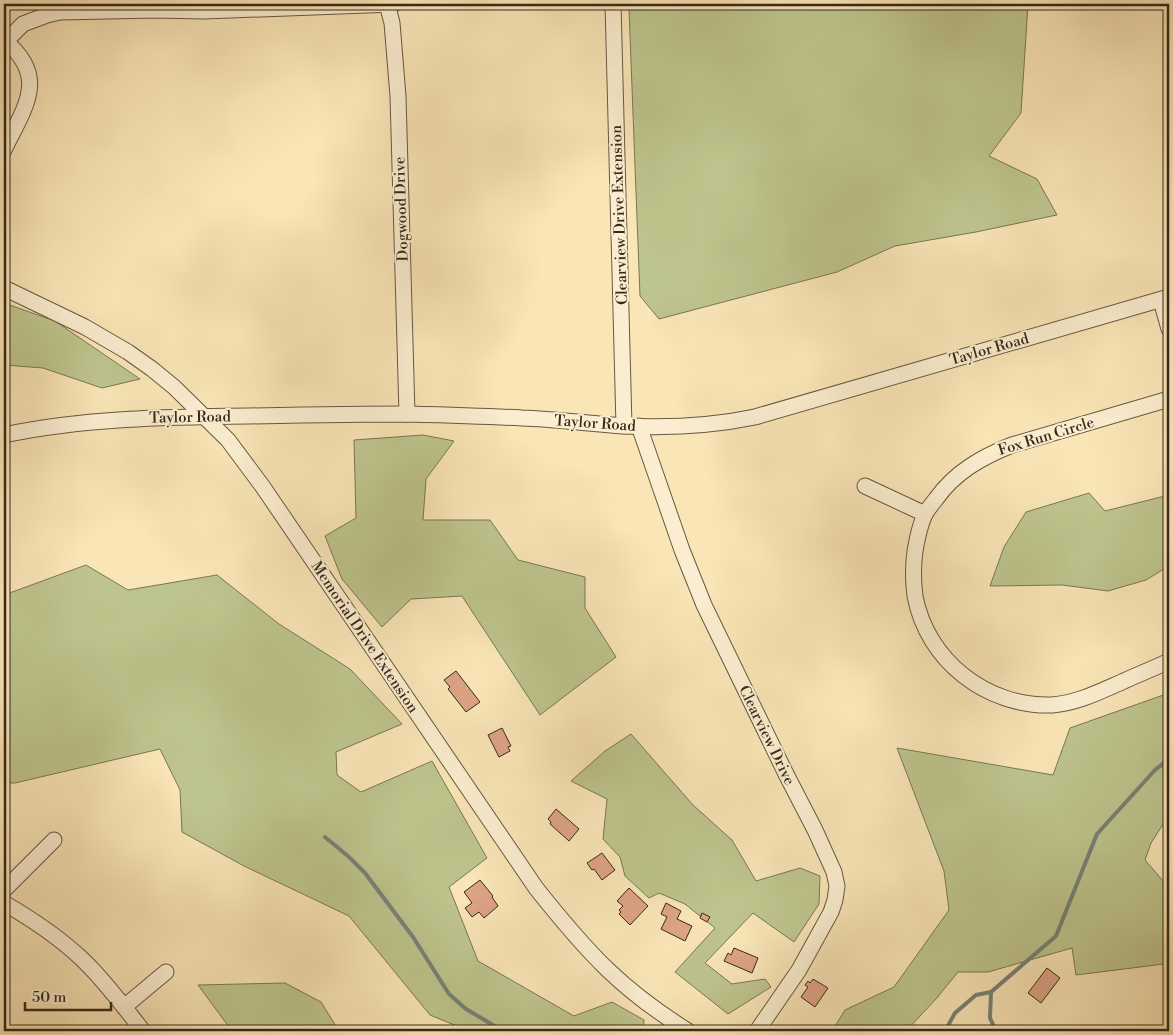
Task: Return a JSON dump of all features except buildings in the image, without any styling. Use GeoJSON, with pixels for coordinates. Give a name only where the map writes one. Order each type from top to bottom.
{"type":"FeatureCollection","features":[{"type":"Feature","properties":{"kind":"street","name":"Dogwood Drive"},"geometry":{"type":"LineString","coordinates":[[387,4],[392,23],[398,96],[407,414]]}},
{"type":"Feature","properties":{"kind":"street"},"geometry":{"type":"LineString","coordinates":[[4,150],[21,115],[30,90],[30,80],[25,64],[5,41],[23,24],[47,15],[69,12],[156,10],[177,7],[204,11],[394,4]]}},
{"type":"Feature","properties":{"kind":"street","name":"Clearview Drive Extension"},"geometry":{"type":"LineString","coordinates":[[613,4],[632,426]]}},
{"type":"Feature","properties":{"kind":"street","name":"Memorial Drive Extension"},"geometry":{"type":"LineString","coordinates":[[4,288],[85,328],[128,352],[174,387],[228,440],[263,486],[542,895],[573,933],[608,970],[644,1001],[688,1031]]}},
{"type":"Feature","properties":{"kind":"street"},"geometry":{"type":"LineString","coordinates":[[1165,299],[1169,329]]}},
{"type":"Feature","properties":{"kind":"street","name":"Taylor Road"},"geometry":{"type":"LineString","coordinates":[[4,435],[56,426],[164,417],[407,414],[524,418],[632,426],[678,426],[729,422],[755,417],[1165,299]]}},
{"type":"Feature","properties":{"kind":"street","name":"Fox Run Circle"},"geometry":{"type":"LineString","coordinates":[[1169,399],[1012,445],[972,464],[953,479],[925,514],[918,536],[913,581],[919,613],[934,643],[943,656],[962,675],[985,690],[999,696],[1037,704],[1062,704],[1091,696],[1169,661]]}},
{"type":"Feature","properties":{"kind":"street","name":"Clearview Drive"},"geometry":{"type":"LineString","coordinates":[[632,426],[704,605],[834,872],[836,886],[832,912],[799,970],[757,1031]]}},
{"type":"Feature","properties":{"kind":"street"},"geometry":{"type":"LineString","coordinates":[[865,486],[925,514]]}},
{"type":"Feature","properties":{"kind":"street"},"geometry":{"type":"LineString","coordinates":[[4,890],[54,840]]}},
{"type":"Feature","properties":{"kind":"street"},"geometry":{"type":"LineString","coordinates":[[4,903],[61,941],[83,960],[143,1031]]}},
{"type":"Feature","properties":{"kind":"street"},"geometry":{"type":"LineString","coordinates":[[124,1007],[166,972]]}},
{"type":"Feature","properties":{"kind":"green space"},"geometry":{"type":"Polygon","coordinates":[[[687,4],[1028,4],[1021,113],[989,156],[1037,179],[1057,215],[895,246],[837,272],[659,319],[640,296],[629,9],[687,4]]]}},
{"type":"Feature","properties":{"kind":"green space"},"geometry":{"type":"Polygon","coordinates":[[[4,303],[55,321],[140,379],[102,388],[43,368],[4,365],[4,303]]]}},
{"type":"Feature","properties":{"kind":"green space"},"geometry":{"type":"Polygon","coordinates":[[[423,435],[454,441],[426,479],[423,520],[490,520],[518,560],[585,577],[585,608],[616,657],[540,715],[462,596],[411,599],[382,627],[342,579],[325,536],[356,518],[354,440],[423,435]]]}},
{"type":"Feature","properties":{"kind":"green space"},"geometry":{"type":"Polygon","coordinates":[[[1089,493],[1105,511],[1169,495],[1169,566],[1146,580],[1108,591],[1062,585],[990,586],[1004,547],[1026,512],[1089,493]]]}},
{"type":"Feature","properties":{"kind":"green space"},"geometry":{"type":"Polygon","coordinates":[[[86,565],[128,590],[217,575],[279,624],[350,669],[402,724],[336,752],[337,775],[361,792],[432,761],[487,858],[449,887],[478,961],[574,1016],[612,1002],[644,1020],[643,1031],[469,1031],[430,1015],[349,916],[244,866],[182,832],[180,790],[160,749],[15,783],[4,783],[4,595],[86,565]]]}},
{"type":"Feature","properties":{"kind":"green space"},"geometry":{"type":"Polygon","coordinates":[[[1169,693],[1169,815],[1151,843],[1145,860],[1164,882],[1169,884],[1169,984],[1164,964],[1076,975],[1072,948],[988,972],[958,972],[906,1031],[832,1031],[845,1010],[894,987],[949,910],[944,871],[897,748],[1053,775],[1070,728],[1169,693]]]}},
{"type":"Feature","properties":{"kind":"green space"},"geometry":{"type":"Polygon","coordinates":[[[631,734],[693,805],[732,840],[756,881],[800,868],[820,876],[819,904],[794,942],[753,913],[705,963],[732,984],[765,979],[771,987],[728,1014],[675,972],[715,928],[685,904],[659,893],[649,898],[625,876],[620,857],[603,839],[607,799],[571,781],[605,751],[631,734]]]}},
{"type":"Feature","properties":{"kind":"green space"},"geometry":{"type":"Polygon","coordinates":[[[285,983],[321,1002],[339,1031],[232,1031],[198,985],[285,983]]]}},
{"type":"Feature","properties":{"kind":"waterway"},"geometry":{"type":"LineString","coordinates":[[945,1031],[955,1013],[976,995],[991,992],[1056,936],[1097,834],[1155,770],[1169,759]]}},
{"type":"Feature","properties":{"kind":"waterway"},"geometry":{"type":"LineString","coordinates":[[325,837],[365,873],[413,937],[449,994],[466,1009],[503,1031]]}},
{"type":"Feature","properties":{"kind":"waterway"},"geometry":{"type":"LineString","coordinates":[[991,992],[990,1018],[996,1031]]}}]}
